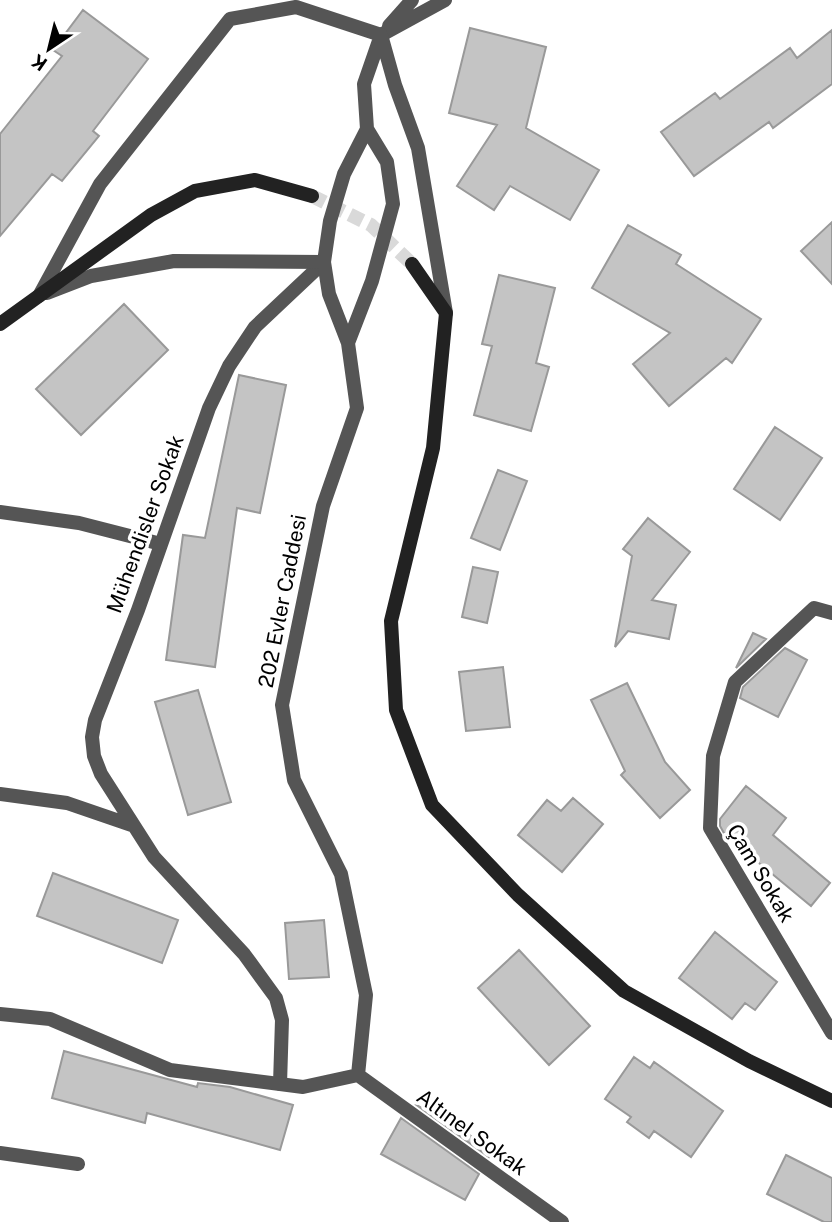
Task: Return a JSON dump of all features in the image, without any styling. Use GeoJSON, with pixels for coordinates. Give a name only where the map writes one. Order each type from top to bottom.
{"type":"FeatureCollection","features":[{"type":"Feature","properties":{"kind":"main road"},"geometry":{"type":"LineString","coordinates":[[0,324],[151,215],[195,191],[255,180],[312,196]]}},
{"type":"Feature","properties":{"kind":"main road"},"geometry":{"type":"LineString","coordinates":[[412,264],[446,313],[433,448],[391,621],[396,710],[432,805],[518,895],[624,991],[749,1061],[832,1101]]}},
{"type":"Feature","properties":{"kind":"street"},"geometry":{"type":"LineString","coordinates":[[399,0],[380,34],[418,148],[446,313]]}},
{"type":"Feature","properties":{"kind":"street"},"geometry":{"type":"LineString","coordinates":[[380,34],[412,0]]}},
{"type":"Feature","properties":{"kind":"street"},"geometry":{"type":"LineString","coordinates":[[39,296],[100,184],[230,19],[296,4],[380,34],[445,0]]}},
{"type":"Feature","properties":{"kind":"street","name":"202 Evler Caddesi"},"geometry":{"type":"LineString","coordinates":[[348,343],[372,281],[393,204],[387,162],[367,130],[364,83],[380,34]]}},
{"type":"Feature","properties":{"kind":"street","name":"202 Evler Caddesi"},"geometry":{"type":"LineString","coordinates":[[358,1075],[366,995],[341,874],[294,780],[282,705],[323,506],[357,408],[348,343],[329,294],[324,262],[330,221],[344,174],[367,130]]}},
{"type":"Feature","properties":{"kind":"street"},"geometry":{"type":"LineString","coordinates":[[39,296],[91,276],[174,261],[324,262]]}},
{"type":"Feature","properties":{"kind":"street","name":"Mühendisler Sokak"},"geometry":{"type":"LineString","coordinates":[[280,1084],[282,1020],[276,998],[244,954],[154,857],[101,774],[94,756],[92,737],[95,720],[209,408],[229,366],[256,327],[324,262]]}},
{"type":"Feature","properties":{"kind":"street"},"geometry":{"type":"LineString","coordinates":[[0,512],[79,523],[161,544]]}},
{"type":"Feature","properties":{"kind":"street","name":"Çam Sokak"},"geometry":{"type":"LineString","coordinates":[[832,614],[814,608],[735,682],[713,756],[710,828],[832,1033]]}},
{"type":"Feature","properties":{"kind":"street"},"geometry":{"type":"LineString","coordinates":[[0,794],[66,803],[134,826]]}},
{"type":"Feature","properties":{"kind":"street"},"geometry":{"type":"LineString","coordinates":[[0,1014],[50,1019],[170,1070],[303,1087],[358,1075]]}},
{"type":"Feature","properties":{"kind":"street","name":"Altınel Sokak"},"geometry":{"type":"LineString","coordinates":[[358,1075],[562,1222]]}},
{"type":"Feature","properties":{"kind":"street"},"geometry":{"type":"LineString","coordinates":[[0,1153],[78,1164]]}},
{"type":"Feature","properties":{"kind":"building"},"geometry":{"type":"Polygon","coordinates":[[[83,10],[148,59],[93,131],[99,136],[62,181],[52,174],[0,236],[0,134],[62,56],[53,50],[83,10]]]}},
{"type":"Feature","properties":{"kind":"building"},"geometry":{"type":"Polygon","coordinates":[[[470,28],[546,47],[526,128],[599,170],[570,220],[510,186],[494,210],[457,186],[497,125],[449,113],[470,28]]]}},
{"type":"Feature","properties":{"kind":"building"},"geometry":{"type":"Polygon","coordinates":[[[832,30],[832,84],[773,128],[769,122],[694,176],[661,132],[715,93],[720,99],[790,48],[797,58],[832,30]]]}},
{"type":"Feature","properties":{"kind":"building"},"geometry":{"type":"Polygon","coordinates":[[[832,222],[832,284],[801,251],[832,222]]]}},
{"type":"Feature","properties":{"kind":"building"},"geometry":{"type":"Polygon","coordinates":[[[628,225],[681,255],[676,264],[761,319],[732,363],[726,358],[669,406],[633,364],[670,333],[592,288],[628,225]]]}},
{"type":"Feature","properties":{"kind":"building"},"geometry":{"type":"Polygon","coordinates":[[[499,275],[555,288],[536,363],[549,367],[531,431],[474,415],[492,346],[482,344],[499,275]]]}},
{"type":"Feature","properties":{"kind":"building"},"geometry":{"type":"Polygon","coordinates":[[[124,304],[168,350],[81,435],[36,389],[124,304]]]}},
{"type":"Feature","properties":{"kind":"building"},"geometry":{"type":"Polygon","coordinates":[[[239,375],[286,385],[260,513],[237,508],[215,667],[166,660],[183,535],[205,538],[239,375]]]}},
{"type":"Feature","properties":{"kind":"building"},"geometry":{"type":"Polygon","coordinates":[[[775,427],[822,458],[780,520],[734,489],[775,427]]]}},
{"type":"Feature","properties":{"kind":"building"},"geometry":{"type":"Polygon","coordinates":[[[498,470],[527,481],[500,550],[471,538],[498,470]]]}},
{"type":"Feature","properties":{"kind":"building"},"geometry":{"type":"Polygon","coordinates":[[[648,518],[690,552],[652,600],[676,605],[669,639],[628,631],[615,647],[632,556],[623,549],[648,518]]]}},
{"type":"Feature","properties":{"kind":"building"},"geometry":{"type":"Polygon","coordinates":[[[473,567],[498,572],[487,623],[462,617],[473,567]]]}},
{"type":"Feature","properties":{"kind":"building"},"geometry":{"type":"Polygon","coordinates":[[[753,633],[766,639],[736,668],[753,633]]]}},
{"type":"Feature","properties":{"kind":"building"},"geometry":{"type":"Polygon","coordinates":[[[785,648],[807,660],[778,717],[740,698],[743,687],[785,648]]]}},
{"type":"Feature","properties":{"kind":"building"},"geometry":{"type":"Polygon","coordinates":[[[503,667],[510,727],[466,731],[459,672],[503,667]]]}},
{"type":"Feature","properties":{"kind":"building"},"geometry":{"type":"Polygon","coordinates":[[[627,683],[665,762],[690,790],[660,818],[621,775],[625,771],[591,700],[627,683]]]}},
{"type":"Feature","properties":{"kind":"building"},"geometry":{"type":"Polygon","coordinates":[[[198,690],[231,802],[188,815],[155,702],[198,690]]]}},
{"type":"Feature","properties":{"kind":"building"},"geometry":{"type":"Polygon","coordinates":[[[746,786],[786,818],[773,835],[830,883],[811,906],[725,835],[720,826],[720,819],[746,786]]]}},
{"type":"Feature","properties":{"kind":"building"},"geometry":{"type":"Polygon","coordinates":[[[573,798],[603,824],[562,872],[518,835],[547,800],[561,811],[573,798]]]}},
{"type":"Feature","properties":{"kind":"building"},"geometry":{"type":"Polygon","coordinates":[[[53,873],[178,920],[162,963],[37,916],[53,873]]]}},
{"type":"Feature","properties":{"kind":"building"},"geometry":{"type":"Polygon","coordinates":[[[324,920],[329,977],[289,979],[285,923],[324,920]]]}},
{"type":"Feature","properties":{"kind":"building"},"geometry":{"type":"Polygon","coordinates":[[[715,932],[777,982],[755,1010],[745,1003],[732,1019],[679,978],[715,932]]]}},
{"type":"Feature","properties":{"kind":"building"},"geometry":{"type":"Polygon","coordinates":[[[519,950],[590,1026],[549,1065],[478,988],[519,950]]]}},
{"type":"Feature","properties":{"kind":"building"},"geometry":{"type":"Polygon","coordinates":[[[64,1051],[197,1087],[198,1083],[230,1087],[293,1105],[280,1150],[147,1113],[145,1123],[52,1098],[64,1051]]]}},
{"type":"Feature","properties":{"kind":"building"},"geometry":{"type":"Polygon","coordinates":[[[634,1057],[650,1068],[654,1062],[723,1111],[691,1157],[654,1131],[649,1138],[627,1122],[631,1117],[605,1099],[634,1057]]]}},
{"type":"Feature","properties":{"kind":"building"},"geometry":{"type":"Polygon","coordinates":[[[415,1104],[494,1149],[489,1157],[415,1104]]]}},
{"type":"Feature","properties":{"kind":"building"},"geometry":{"type":"Polygon","coordinates":[[[401,1118],[479,1174],[465,1200],[381,1154],[401,1118]]]}},
{"type":"Feature","properties":{"kind":"building"},"geometry":{"type":"Polygon","coordinates":[[[786,1155],[832,1178],[832,1222],[824,1222],[767,1194],[786,1155]]]}},
{"type":"Feature","properties":{"kind":"tunnel"},"geometry":{"type":"LineString","coordinates":[[312,196],[371,225],[412,264]]}}]}
